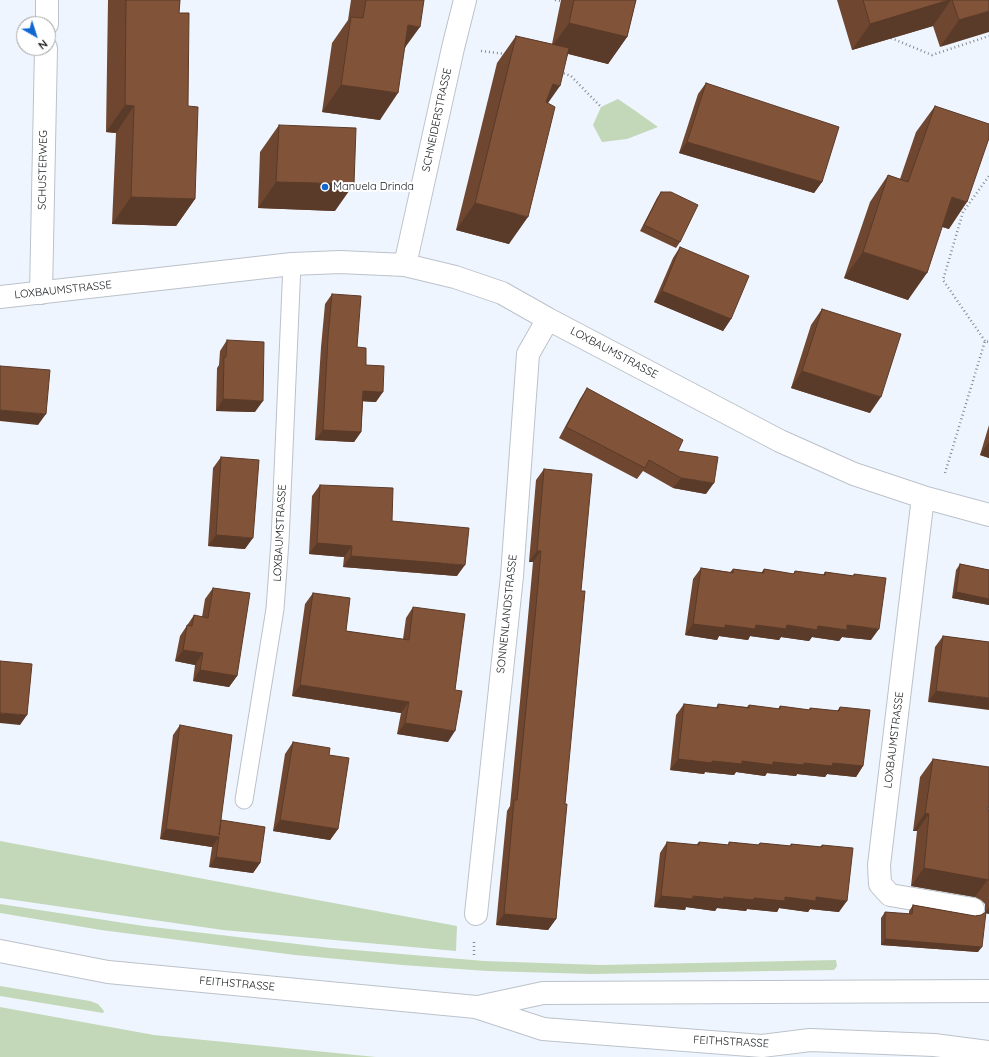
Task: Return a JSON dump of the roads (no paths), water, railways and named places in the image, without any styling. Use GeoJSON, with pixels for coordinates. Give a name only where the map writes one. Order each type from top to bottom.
{"type":"FeatureCollection","features":[{"type":"Feature","properties":{"kind":"street"},"geometry":{"type":"LineString","coordinates":[[47,0],[47,16]]}},
{"type":"Feature","properties":{"kind":"street","name":"SCHNEIDERSTRASSE"},"geometry":{"type":"LineString","coordinates":[[405,265],[465,0]]}},
{"type":"Feature","properties":{"kind":"street","name":"SCHUSTERWEG"},"geometry":{"type":"LineString","coordinates":[[40,293],[46,56]]}},
{"type":"Feature","properties":{"kind":"street","name":"LOXBAUMSTRASSE"},"geometry":{"type":"LineString","coordinates":[[0,297],[292,264],[340,262],[405,265],[455,277],[502,293],[548,319],[780,441],[854,474],[929,499],[989,515]]}},
{"type":"Feature","properties":{"kind":"street","name":"SONNENLANDSTRASSE"},"geometry":{"type":"LineString","coordinates":[[476,914],[512,576],[528,354],[548,319]]}},
{"type":"Feature","properties":{"kind":"street","name":"LOXBAUMSTRASSE"},"geometry":{"type":"LineString","coordinates":[[929,499],[879,865],[880,884],[890,895],[973,909]]}},
{"type":"Feature","properties":{"kind":"street","name":"FEITHSTRASSE"},"geometry":{"type":"LineString","coordinates":[[0,950],[108,972],[476,1007],[543,1029],[762,1046],[810,1040],[934,1045],[989,1052]]}},
{"type":"Feature","properties":{"kind":"street","name":"FEITHSTRASSE"},"geometry":{"type":"LineString","coordinates":[[476,1007],[543,993],[989,991]]}},
{"type":"Feature","properties":{"kind":"lane","name":"LOXBAUMSTRASSE"},"geometry":{"type":"LineString","coordinates":[[244,800],[275,602],[280,541],[292,264]]}},
{"type":"Feature","properties":{"kind":"place","name":"Manuela Drinda"},"geometry":{"type":"Point","coordinates":[325,187]}}]}
